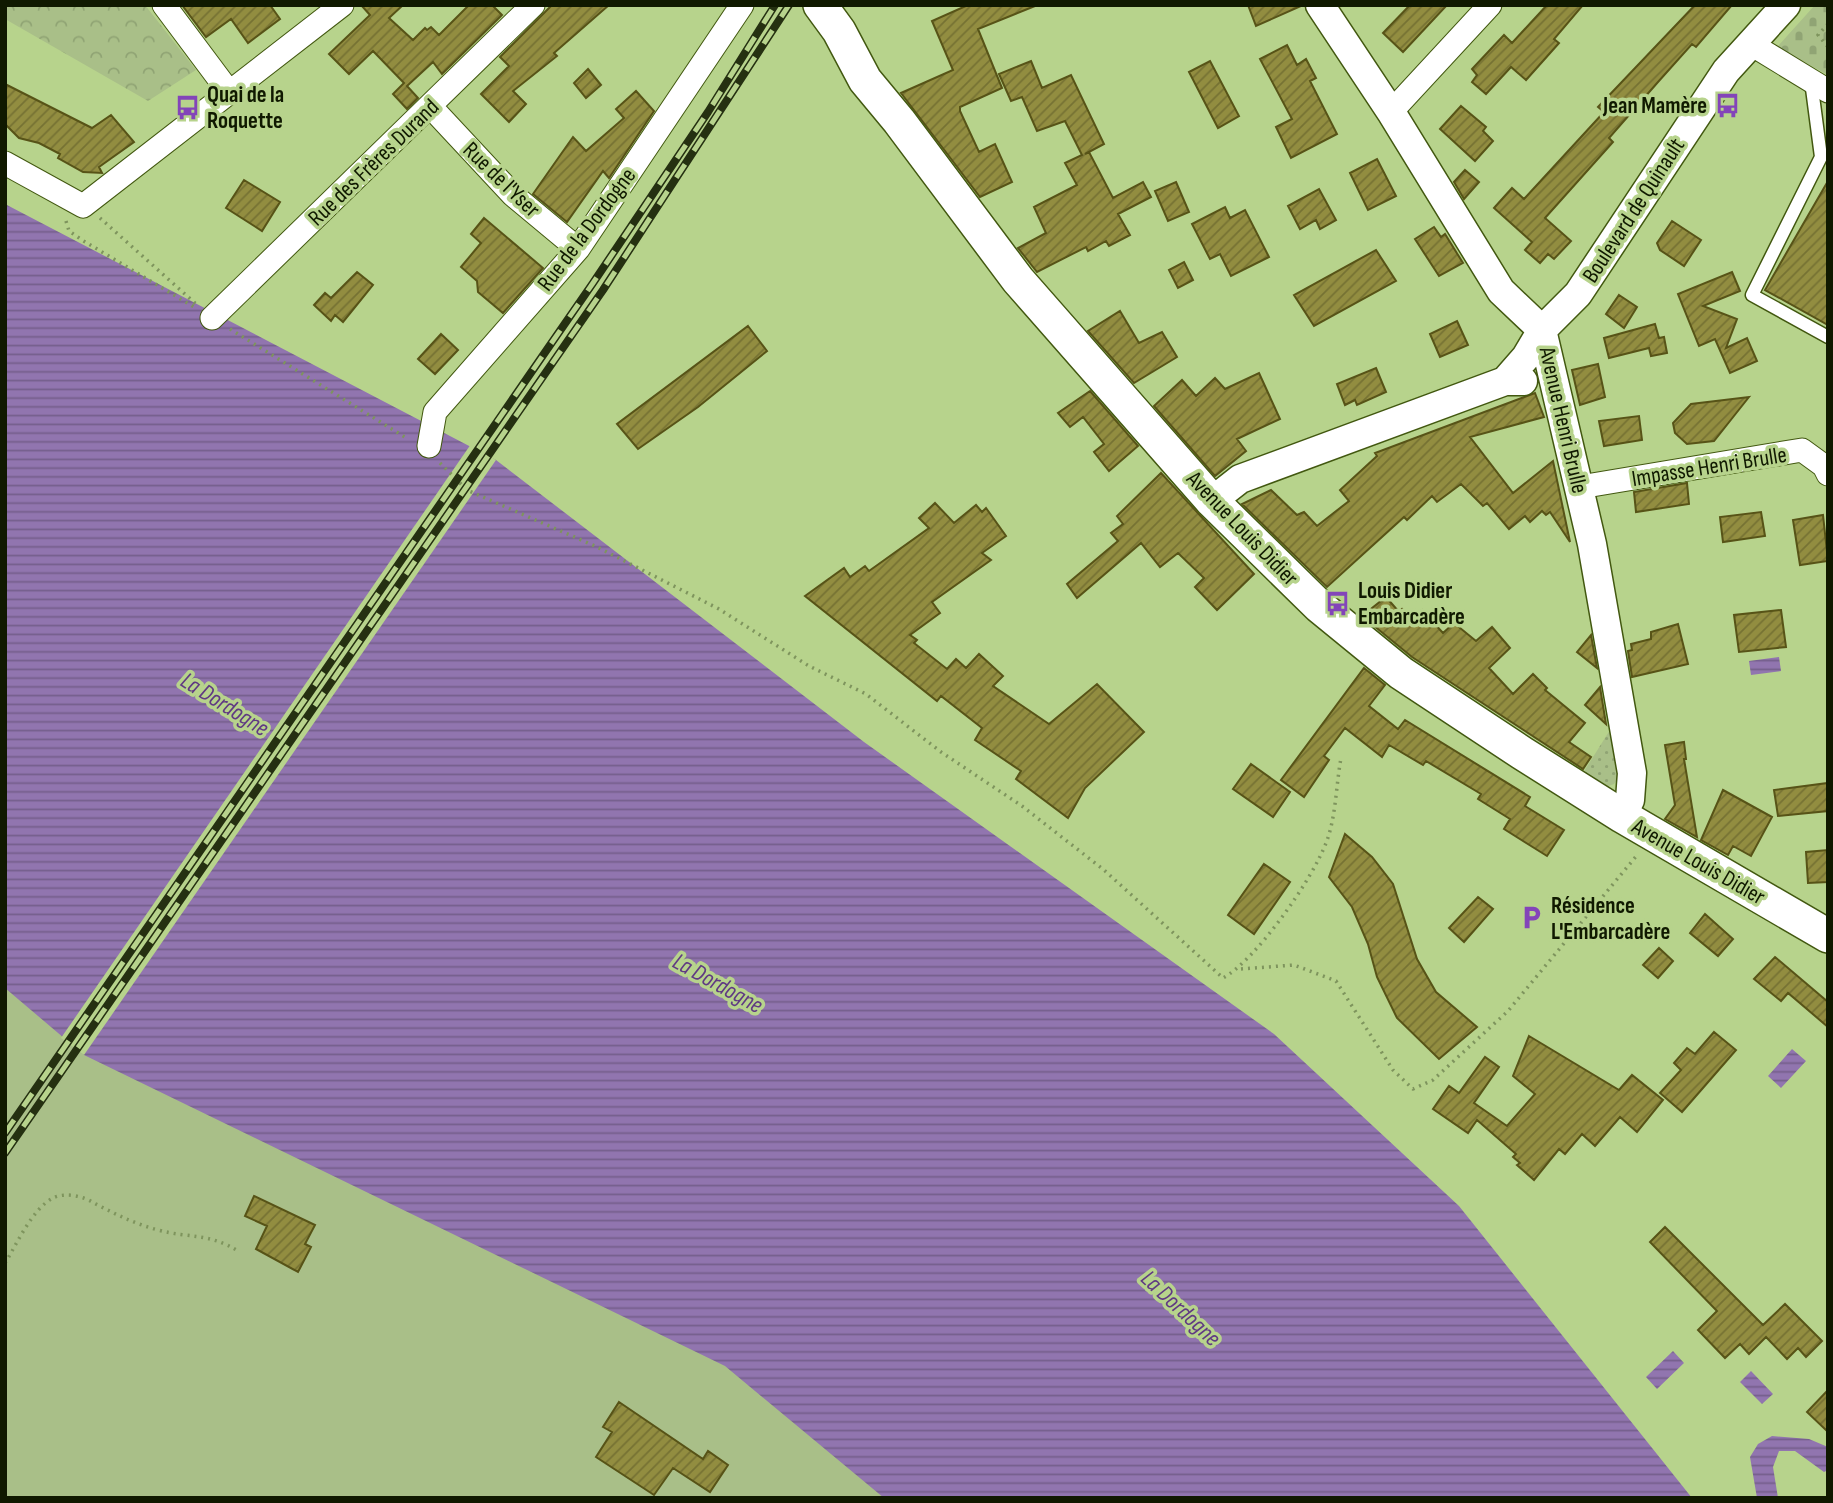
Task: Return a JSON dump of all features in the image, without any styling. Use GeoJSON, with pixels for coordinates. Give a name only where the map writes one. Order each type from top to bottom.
{"type":"FeatureCollection","features":[{"type":"Feature","properties":{"kind":"main road","name":"Avenue Louis Didier"},"geometry":{"type":"LineString","coordinates":[[820,5],[839,31],[865,80],[1018,280],[1212,501],[1319,606],[1401,673],[1622,816],[1828,936]]}},
{"type":"Feature","properties":{"kind":"street"},"geometry":{"type":"LineString","coordinates":[[164,5],[229,92]]}},
{"type":"Feature","properties":{"kind":"street"},"geometry":{"type":"LineString","coordinates":[[5,163],[74,211],[342,5]]}},
{"type":"Feature","properties":{"kind":"street","name":"Rue des Frères Durand"},"geometry":{"type":"LineString","coordinates":[[212,318],[533,5]]}},
{"type":"Feature","properties":{"kind":"street","name":"Rue de la Dordogne"},"geometry":{"type":"LineString","coordinates":[[429,446],[435,412],[578,248],[742,5]]}},
{"type":"Feature","properties":{"kind":"street","name":"Avenue Henri Brulle"},"geometry":{"type":"LineString","coordinates":[[1320,5],[1391,112],[1501,291],[1542,330],[1580,487],[1632,773],[1630,800],[1622,816]]}},
{"type":"Feature","properties":{"kind":"street"},"geometry":{"type":"LineString","coordinates":[[1391,112],[1490,5]]}},
{"type":"Feature","properties":{"kind":"street","name":"Boulevard de Quinault"},"geometry":{"type":"LineString","coordinates":[[1505,381],[1527,357],[1542,330],[1578,295],[1710,93],[1786,5]]}},
{"type":"Feature","properties":{"kind":"street"},"geometry":{"type":"LineString","coordinates":[[1751,44],[1819,86]]}},
{"type":"Feature","properties":{"kind":"street","name":"Rue de l'Yser"},"geometry":{"type":"LineString","coordinates":[[430,106],[513,195],[578,248]]}},
{"type":"Feature","properties":{"kind":"street","name":"Boulevard de Quinault"},"geometry":{"type":"LineString","coordinates":[[1212,501],[1240,480],[1505,381],[1535,382],[1556,393]]}},
{"type":"Feature","properties":{"kind":"street","name":"Impasse Henri Brulle"},"geometry":{"type":"LineString","coordinates":[[1580,487],[1802,450],[1824,466],[1828,474]]}},
{"type":"Feature","properties":{"kind":"lane"},"geometry":{"type":"LineString","coordinates":[[1819,86],[1821,157],[1752,295],[1828,337]]}},
{"type":"Feature","properties":{"kind":"path"},"geometry":{"type":"LineString","coordinates":[[1828,24],[1818,35],[1828,47]]}},
{"type":"Feature","properties":{"kind":"path"},"geometry":{"type":"LineString","coordinates":[[212,318],[96,214],[74,211],[69,231],[398,434],[429,446],[445,470],[467,491],[595,546],[719,609],[808,666],[866,694],[940,752],[1022,806],[1104,870],[1223,978],[1239,969],[1289,905],[1326,842],[1340,758]]}},
{"type":"Feature","properties":{"kind":"path"},"geometry":{"type":"LineString","coordinates":[[1239,969],[1294,965],[1336,981],[1393,1070],[1413,1089],[1433,1080],[1508,1011],[1641,851]]}},
{"type":"Feature","properties":{"kind":"path"},"geometry":{"type":"LineString","coordinates":[[5,1264],[38,1212],[52,1199],[68,1195],[87,1199],[135,1224],[162,1232],[219,1239],[240,1252]]}},
{"type":"Feature","properties":{"kind":"green space"},"geometry":{"type":"Polygon","coordinates":[[[5,5],[145,5],[196,70],[148,101],[5,19],[5,5]]]}},
{"type":"Feature","properties":{"kind":"green space"},"geometry":{"type":"Polygon","coordinates":[[[1815,5],[1828,5],[1828,75],[1777,47],[1815,5]]]}},
{"type":"Feature","properties":{"kind":"green space"},"geometry":{"type":"Polygon","coordinates":[[[1615,722],[1620,776],[1614,784],[1606,787],[1583,773],[1615,722]]]}},
{"type":"Feature","properties":{"kind":"green space"},"geometry":{"type":"Polygon","coordinates":[[[5,984],[645,1295],[899,1498],[5,1498],[5,984]]]}},
{"type":"Feature","properties":{"kind":"water","name":"La Dordogne"},"geometry":{"type":"Polygon","coordinates":[[[5,204],[496,460],[864,742],[1274,1034],[1459,1206],[1692,1498],[884,1498],[725,1366],[84,1055],[5,988],[5,204]]]}},
{"type":"Feature","properties":{"kind":"water"},"geometry":{"type":"Polygon","coordinates":[[[1779,657],[1781,671],[1751,675],[1749,661],[1779,657]]]}},
{"type":"Feature","properties":{"kind":"water"},"geometry":{"type":"Polygon","coordinates":[[[1792,1049],[1806,1061],[1781,1088],[1768,1076],[1792,1049]]]}},
{"type":"Feature","properties":{"kind":"water"},"geometry":{"type":"Polygon","coordinates":[[[1673,1351],[1684,1363],[1657,1389],[1646,1377],[1673,1351]]]}},
{"type":"Feature","properties":{"kind":"water"},"geometry":{"type":"Polygon","coordinates":[[[1751,1371],[1773,1394],[1762,1404],[1740,1382],[1751,1371]]]}},
{"type":"Feature","properties":{"kind":"water"},"geometry":{"type":"Polygon","coordinates":[[[1772,1436],[1809,1439],[1828,1447],[1828,1470],[1824,1472],[1795,1451],[1779,1451],[1773,1467],[1778,1498],[1757,1498],[1750,1457],[1758,1444],[1772,1436]]]}},
{"type":"Feature","properties":{"kind":"pier"},"geometry":{"type":"Polygon","coordinates":[[[471,444],[496,460],[84,1055],[61,1038],[471,444]]]}},
{"type":"Feature","properties":{"kind":"building"},"geometry":{"type":"Polygon","coordinates":[[[182,5],[270,5],[280,19],[248,43],[231,19],[206,37],[182,5]]]}},
{"type":"Feature","properties":{"kind":"building"},"geometry":{"type":"Polygon","coordinates":[[[361,5],[403,5],[389,18],[413,40],[425,28],[427,30],[431,27],[439,35],[469,5],[492,5],[502,15],[442,74],[433,62],[407,86],[418,98],[407,109],[393,94],[404,83],[373,51],[349,74],[329,54],[370,15],[361,5]]]}},
{"type":"Feature","properties":{"kind":"building"},"geometry":{"type":"Polygon","coordinates":[[[552,5],[609,5],[554,53],[557,56],[513,91],[526,104],[509,122],[481,94],[509,66],[500,57],[552,5]]]}},
{"type":"Feature","properties":{"kind":"building"},"geometry":{"type":"Polygon","coordinates":[[[968,5],[1035,6],[978,29],[1002,88],[960,107],[960,111],[979,152],[995,144],[1012,182],[980,197],[901,93],[953,70],[932,21],[968,5]]]}},
{"type":"Feature","properties":{"kind":"building"},"geometry":{"type":"Polygon","coordinates":[[[1248,5],[1303,5],[1256,26],[1248,5]]]}},
{"type":"Feature","properties":{"kind":"building"},"geometry":{"type":"Polygon","coordinates":[[[1410,5],[1447,5],[1403,52],[1383,33],[1410,5]]]}},
{"type":"Feature","properties":{"kind":"building"},"geometry":{"type":"Polygon","coordinates":[[[1547,5],[1583,5],[1554,39],[1559,43],[1526,80],[1511,67],[1486,94],[1472,82],[1477,75],[1472,69],[1504,35],[1512,43],[1547,5]]]}},
{"type":"Feature","properties":{"kind":"building"},"geometry":{"type":"Polygon","coordinates":[[[1695,5],[1732,5],[1696,47],[1692,44],[1658,82],[1609,138],[1613,142],[1545,218],[1571,241],[1554,259],[1548,254],[1540,263],[1525,250],[1532,242],[1494,208],[1512,188],[1524,199],[1604,112],[1598,107],[1695,5]]]}},
{"type":"Feature","properties":{"kind":"building"},"geometry":{"type":"Polygon","coordinates":[[[1287,45],[1297,65],[1306,59],[1316,78],[1310,81],[1337,134],[1291,158],[1276,127],[1292,119],[1260,59],[1287,45]]]}},
{"type":"Feature","properties":{"kind":"building"},"geometry":{"type":"Polygon","coordinates":[[[1031,61],[1042,88],[1071,75],[1104,144],[1085,154],[1089,152],[1113,198],[1143,182],[1151,197],[1118,214],[1130,235],[1109,246],[1106,241],[1088,251],[1086,247],[1037,272],[1018,248],[1046,233],[1034,207],[1077,185],[1065,163],[1082,155],[1065,121],[1037,131],[1022,97],[1011,101],[999,74],[1031,61]]]}},
{"type":"Feature","properties":{"kind":"building"},"geometry":{"type":"Polygon","coordinates":[[[1210,61],[1239,116],[1218,128],[1189,72],[1210,61]]]}},
{"type":"Feature","properties":{"kind":"building"},"geometry":{"type":"Polygon","coordinates":[[[588,69],[601,85],[586,98],[574,83],[588,69]]]}},
{"type":"Feature","properties":{"kind":"building"},"geometry":{"type":"Polygon","coordinates":[[[5,84],[92,128],[111,115],[134,142],[99,167],[102,173],[83,172],[58,158],[60,154],[39,143],[19,138],[5,124],[5,84]]]}},
{"type":"Feature","properties":{"kind":"building"},"geometry":{"type":"Polygon","coordinates":[[[636,91],[654,111],[609,178],[603,171],[567,222],[533,194],[573,137],[586,151],[624,118],[616,109],[636,91]]]}},
{"type":"Feature","properties":{"kind":"building"},"geometry":{"type":"Polygon","coordinates":[[[1461,106],[1486,127],[1483,131],[1493,141],[1475,161],[1440,129],[1461,106]]]}},
{"type":"Feature","properties":{"kind":"building"},"geometry":{"type":"Polygon","coordinates":[[[1377,159],[1396,196],[1368,210],[1350,173],[1377,159]]]}},
{"type":"Feature","properties":{"kind":"building"},"geometry":{"type":"Polygon","coordinates":[[[1465,170],[1479,182],[1464,199],[1454,182],[1465,170]]]}},
{"type":"Feature","properties":{"kind":"building"},"geometry":{"type":"Polygon","coordinates":[[[244,180],[280,202],[262,231],[226,208],[244,180]]]}},
{"type":"Feature","properties":{"kind":"building"},"geometry":{"type":"Polygon","coordinates":[[[1828,181],[1828,325],[1765,290],[1828,181]]]}},
{"type":"Feature","properties":{"kind":"building"},"geometry":{"type":"Polygon","coordinates":[[[1176,182],[1189,212],[1168,221],[1155,191],[1176,182]]]}},
{"type":"Feature","properties":{"kind":"building"},"geometry":{"type":"Polygon","coordinates":[[[1319,189],[1336,220],[1320,229],[1316,220],[1300,229],[1288,206],[1319,189]]]}},
{"type":"Feature","properties":{"kind":"building"},"geometry":{"type":"Polygon","coordinates":[[[1225,207],[1230,218],[1245,210],[1269,257],[1231,276],[1220,254],[1210,259],[1192,224],[1225,207]]]}},
{"type":"Feature","properties":{"kind":"building"},"geometry":{"type":"Polygon","coordinates":[[[484,218],[543,268],[503,313],[478,292],[477,281],[461,267],[481,243],[471,234],[484,218]]]}},
{"type":"Feature","properties":{"kind":"building"},"geometry":{"type":"Polygon","coordinates":[[[1672,221],[1701,240],[1684,266],[1660,250],[1657,243],[1672,221]]]}},
{"type":"Feature","properties":{"kind":"building"},"geometry":{"type":"Polygon","coordinates":[[[1434,227],[1441,237],[1445,234],[1463,263],[1439,276],[1415,239],[1434,227]]]}},
{"type":"Feature","properties":{"kind":"building"},"geometry":{"type":"Polygon","coordinates":[[[1376,250],[1396,281],[1314,326],[1294,295],[1376,250]]]}},
{"type":"Feature","properties":{"kind":"building"},"geometry":{"type":"Polygon","coordinates":[[[1184,262],[1193,280],[1178,288],[1169,270],[1184,262]]]}},
{"type":"Feature","properties":{"kind":"building"},"geometry":{"type":"Polygon","coordinates":[[[357,272],[373,285],[343,322],[335,315],[331,321],[314,305],[325,293],[331,298],[357,272]]]}},
{"type":"Feature","properties":{"kind":"building"},"geometry":{"type":"Polygon","coordinates":[[[1732,272],[1740,291],[1703,306],[1737,319],[1726,348],[1747,338],[1757,361],[1730,373],[1715,339],[1699,346],[1678,294],[1732,272]]]}},
{"type":"Feature","properties":{"kind":"building"},"geometry":{"type":"Polygon","coordinates":[[[1619,295],[1637,307],[1624,328],[1606,314],[1619,295]]]}},
{"type":"Feature","properties":{"kind":"building"},"geometry":{"type":"Polygon","coordinates":[[[1120,311],[1139,343],[1162,332],[1177,357],[1134,383],[1088,331],[1120,311]]]}},
{"type":"Feature","properties":{"kind":"building"},"geometry":{"type":"Polygon","coordinates":[[[1457,321],[1468,345],[1440,357],[1430,334],[1457,321]]]}},
{"type":"Feature","properties":{"kind":"building"},"geometry":{"type":"Polygon","coordinates":[[[1655,324],[1659,338],[1664,337],[1667,353],[1651,356],[1649,348],[1609,358],[1604,338],[1655,324]]]}},
{"type":"Feature","properties":{"kind":"building"},"geometry":{"type":"Polygon","coordinates":[[[748,326],[767,351],[698,407],[638,449],[617,424],[748,326]]]}},
{"type":"Feature","properties":{"kind":"building"},"geometry":{"type":"Polygon","coordinates":[[[441,334],[458,350],[435,374],[418,359],[441,334]]]}},
{"type":"Feature","properties":{"kind":"building"},"geometry":{"type":"Polygon","coordinates":[[[1598,364],[1605,397],[1580,405],[1572,370],[1598,364]]]}},
{"type":"Feature","properties":{"kind":"building"},"geometry":{"type":"Polygon","coordinates":[[[1376,368],[1386,392],[1357,405],[1355,400],[1345,405],[1337,384],[1376,368]]]}},
{"type":"Feature","properties":{"kind":"building"},"geometry":{"type":"Polygon","coordinates":[[[1259,373],[1280,419],[1237,439],[1246,451],[1215,476],[1154,406],[1182,380],[1196,396],[1215,378],[1225,389],[1259,373]]]}},
{"type":"Feature","properties":{"kind":"building"},"geometry":{"type":"Polygon","coordinates":[[[1090,391],[1138,446],[1109,471],[1094,452],[1104,444],[1083,417],[1070,427],[1058,413],[1090,391]]]}},
{"type":"Feature","properties":{"kind":"building"},"geometry":{"type":"Polygon","coordinates":[[[1535,393],[1544,417],[1470,437],[1513,493],[1553,461],[1570,542],[1550,512],[1546,515],[1542,511],[1530,522],[1525,516],[1509,529],[1487,503],[1483,506],[1461,484],[1437,502],[1432,496],[1407,520],[1404,517],[1327,587],[1242,504],[1271,490],[1297,515],[1304,512],[1317,526],[1349,501],[1340,490],[1377,456],[1375,453],[1535,393]]]}},
{"type":"Feature","properties":{"kind":"building"},"geometry":{"type":"Polygon","coordinates":[[[1749,397],[1714,441],[1687,444],[1675,433],[1673,423],[1691,404],[1749,397]]]}},
{"type":"Feature","properties":{"kind":"building"},"geometry":{"type":"Polygon","coordinates":[[[1639,416],[1642,440],[1604,446],[1599,421],[1639,416]]]}},
{"type":"Feature","properties":{"kind":"building"},"geometry":{"type":"Polygon","coordinates":[[[1161,473],[1254,574],[1217,610],[1195,587],[1204,578],[1178,553],[1160,567],[1141,543],[1077,598],[1067,584],[1118,541],[1111,533],[1123,524],[1117,516],[1161,473]]]}},
{"type":"Feature","properties":{"kind":"building"},"geometry":{"type":"Polygon","coordinates":[[[1687,483],[1689,504],[1636,512],[1634,492],[1687,483]]]}},
{"type":"Feature","properties":{"kind":"building"},"geometry":{"type":"Polygon","coordinates":[[[935,503],[954,523],[976,505],[982,512],[986,508],[1006,536],[982,553],[991,560],[932,602],[940,613],[910,635],[917,640],[914,643],[947,669],[956,659],[966,668],[979,654],[1003,676],[993,686],[1049,724],[1097,684],[1144,732],[1085,788],[1068,818],[1016,779],[1021,771],[975,740],[982,728],[941,696],[937,701],[805,596],[844,568],[850,577],[865,566],[869,571],[929,528],[919,518],[935,503]]]}},
{"type":"Feature","properties":{"kind":"building"},"geometry":{"type":"Polygon","coordinates":[[[1761,512],[1765,536],[1723,542],[1720,517],[1761,512]]]}},
{"type":"Feature","properties":{"kind":"building"},"geometry":{"type":"Polygon","coordinates":[[[1823,515],[1828,561],[1800,565],[1793,520],[1823,515]]]}},
{"type":"Feature","properties":{"kind":"building"},"geometry":{"type":"Polygon","coordinates":[[[1386,597],[1399,612],[1402,609],[1411,619],[1422,610],[1443,633],[1454,623],[1476,641],[1492,627],[1510,648],[1489,668],[1513,694],[1533,674],[1547,688],[1545,690],[1585,723],[1569,742],[1591,757],[1583,769],[1412,657],[1362,616],[1386,597]]]}},
{"type":"Feature","properties":{"kind":"building"},"geometry":{"type":"Polygon","coordinates":[[[1781,610],[1786,647],[1739,652],[1734,615],[1781,610]]]}},
{"type":"Feature","properties":{"kind":"building"},"geometry":{"type":"Polygon","coordinates":[[[1678,624],[1688,664],[1632,677],[1628,651],[1632,650],[1631,644],[1651,639],[1651,632],[1678,624]]]}},
{"type":"Feature","properties":{"kind":"building"},"geometry":{"type":"Polygon","coordinates":[[[1591,635],[1597,668],[1577,652],[1591,635]]]}},
{"type":"Feature","properties":{"kind":"building"},"geometry":{"type":"Polygon","coordinates":[[[1364,668],[1385,685],[1369,706],[1398,729],[1405,720],[1530,797],[1525,806],[1564,830],[1547,856],[1504,829],[1510,819],[1478,799],[1481,794],[1426,761],[1423,765],[1389,745],[1382,757],[1345,728],[1324,756],[1329,760],[1304,797],[1281,780],[1364,668]]]}},
{"type":"Feature","properties":{"kind":"building"},"geometry":{"type":"Polygon","coordinates":[[[1600,687],[1606,724],[1585,705],[1600,687]]]}},
{"type":"Feature","properties":{"kind":"building"},"geometry":{"type":"Polygon","coordinates":[[[1684,742],[1684,759],[1697,837],[1665,819],[1675,805],[1665,745],[1684,742]]]}},
{"type":"Feature","properties":{"kind":"building"},"geometry":{"type":"Polygon","coordinates":[[[1251,764],[1290,792],[1273,817],[1233,789],[1251,764]]]}},
{"type":"Feature","properties":{"kind":"building"},"geometry":{"type":"Polygon","coordinates":[[[1828,783],[1828,811],[1778,816],[1774,790],[1828,783]]]}},
{"type":"Feature","properties":{"kind":"building"},"geometry":{"type":"Polygon","coordinates":[[[1723,790],[1772,817],[1751,856],[1733,846],[1728,855],[1701,840],[1723,790]]]}},
{"type":"Feature","properties":{"kind":"building"},"geometry":{"type":"Polygon","coordinates":[[[1345,834],[1372,857],[1393,884],[1417,959],[1436,992],[1477,1027],[1439,1059],[1397,1018],[1377,977],[1368,944],[1352,907],[1329,877],[1345,834]]]}},
{"type":"Feature","properties":{"kind":"building"},"geometry":{"type":"Polygon","coordinates":[[[1828,850],[1828,882],[1808,883],[1806,852],[1828,850]]]}},
{"type":"Feature","properties":{"kind":"building"},"geometry":{"type":"Polygon","coordinates":[[[1264,864],[1290,882],[1254,934],[1228,915],[1264,864]]]}},
{"type":"Feature","properties":{"kind":"building"},"geometry":{"type":"Polygon","coordinates":[[[1478,897],[1493,909],[1464,942],[1449,928],[1478,897]]]}},
{"type":"Feature","properties":{"kind":"building"},"geometry":{"type":"Polygon","coordinates":[[[1705,914],[1733,939],[1718,956],[1690,933],[1705,914]]]}},
{"type":"Feature","properties":{"kind":"building"},"geometry":{"type":"Polygon","coordinates":[[[1659,948],[1673,961],[1658,978],[1643,965],[1659,948]]]}},
{"type":"Feature","properties":{"kind":"building"},"geometry":{"type":"Polygon","coordinates":[[[1775,957],[1828,1002],[1828,1027],[1788,993],[1781,1001],[1754,979],[1775,957]]]}},
{"type":"Feature","properties":{"kind":"building"},"geometry":{"type":"Polygon","coordinates":[[[1714,1032],[1736,1050],[1682,1112],[1660,1093],[1681,1070],[1674,1063],[1687,1048],[1695,1054],[1714,1032]]]}},
{"type":"Feature","properties":{"kind":"building"},"geometry":{"type":"Polygon","coordinates":[[[1529,1036],[1619,1090],[1632,1075],[1663,1100],[1637,1132],[1620,1117],[1595,1146],[1582,1134],[1565,1154],[1559,1149],[1534,1180],[1517,1165],[1520,1163],[1513,1157],[1516,1154],[1477,1120],[1468,1133],[1433,1109],[1449,1086],[1459,1093],[1485,1057],[1499,1067],[1474,1103],[1507,1126],[1535,1094],[1513,1076],[1529,1036]]]}},
{"type":"Feature","properties":{"kind":"building"},"geometry":{"type":"Polygon","coordinates":[[[254,1196],[315,1225],[305,1244],[311,1247],[298,1272],[256,1249],[267,1226],[245,1216],[254,1196]]]}},
{"type":"Feature","properties":{"kind":"building"},"geometry":{"type":"Polygon","coordinates":[[[1665,1227],[1763,1325],[1785,1304],[1822,1341],[1806,1357],[1798,1348],[1787,1359],[1766,1337],[1749,1354],[1740,1344],[1725,1358],[1698,1330],[1717,1311],[1650,1242],[1665,1227]]]}},
{"type":"Feature","properties":{"kind":"building"},"geometry":{"type":"Polygon","coordinates":[[[1828,1390],[1828,1432],[1807,1412],[1828,1390]]]}},
{"type":"Feature","properties":{"kind":"building"},"geometry":{"type":"Polygon","coordinates":[[[619,1402],[703,1459],[708,1451],[728,1465],[710,1492],[673,1468],[654,1495],[596,1457],[612,1432],[603,1427],[619,1402]]]}},
{"type":"Feature","properties":{"kind":"railway"},"geometry":{"type":"LineString","coordinates":[[5,1133],[593,283],[708,112],[775,5]]}},
{"type":"Feature","properties":{"kind":"railway"},"geometry":{"type":"LineString","coordinates":[[5,1153],[603,290],[789,5]]}},
{"type":"Feature","properties":{"kind":"place","name":"Jean Mamère"},"geometry":{"type":"Point","coordinates":[1727,105]}},
{"type":"Feature","properties":{"kind":"place","name":"Quai de la Roquette"},"geometry":{"type":"Point","coordinates":[187,107]}},
{"type":"Feature","properties":{"kind":"place","name":"Louis Didier Embarcadère"},"geometry":{"type":"Point","coordinates":[1338,603]}},
{"type":"Feature","properties":{"kind":"place","name":"Résidence L'Embarcadère"},"geometry":{"type":"Point","coordinates":[1531,918]}}]}
